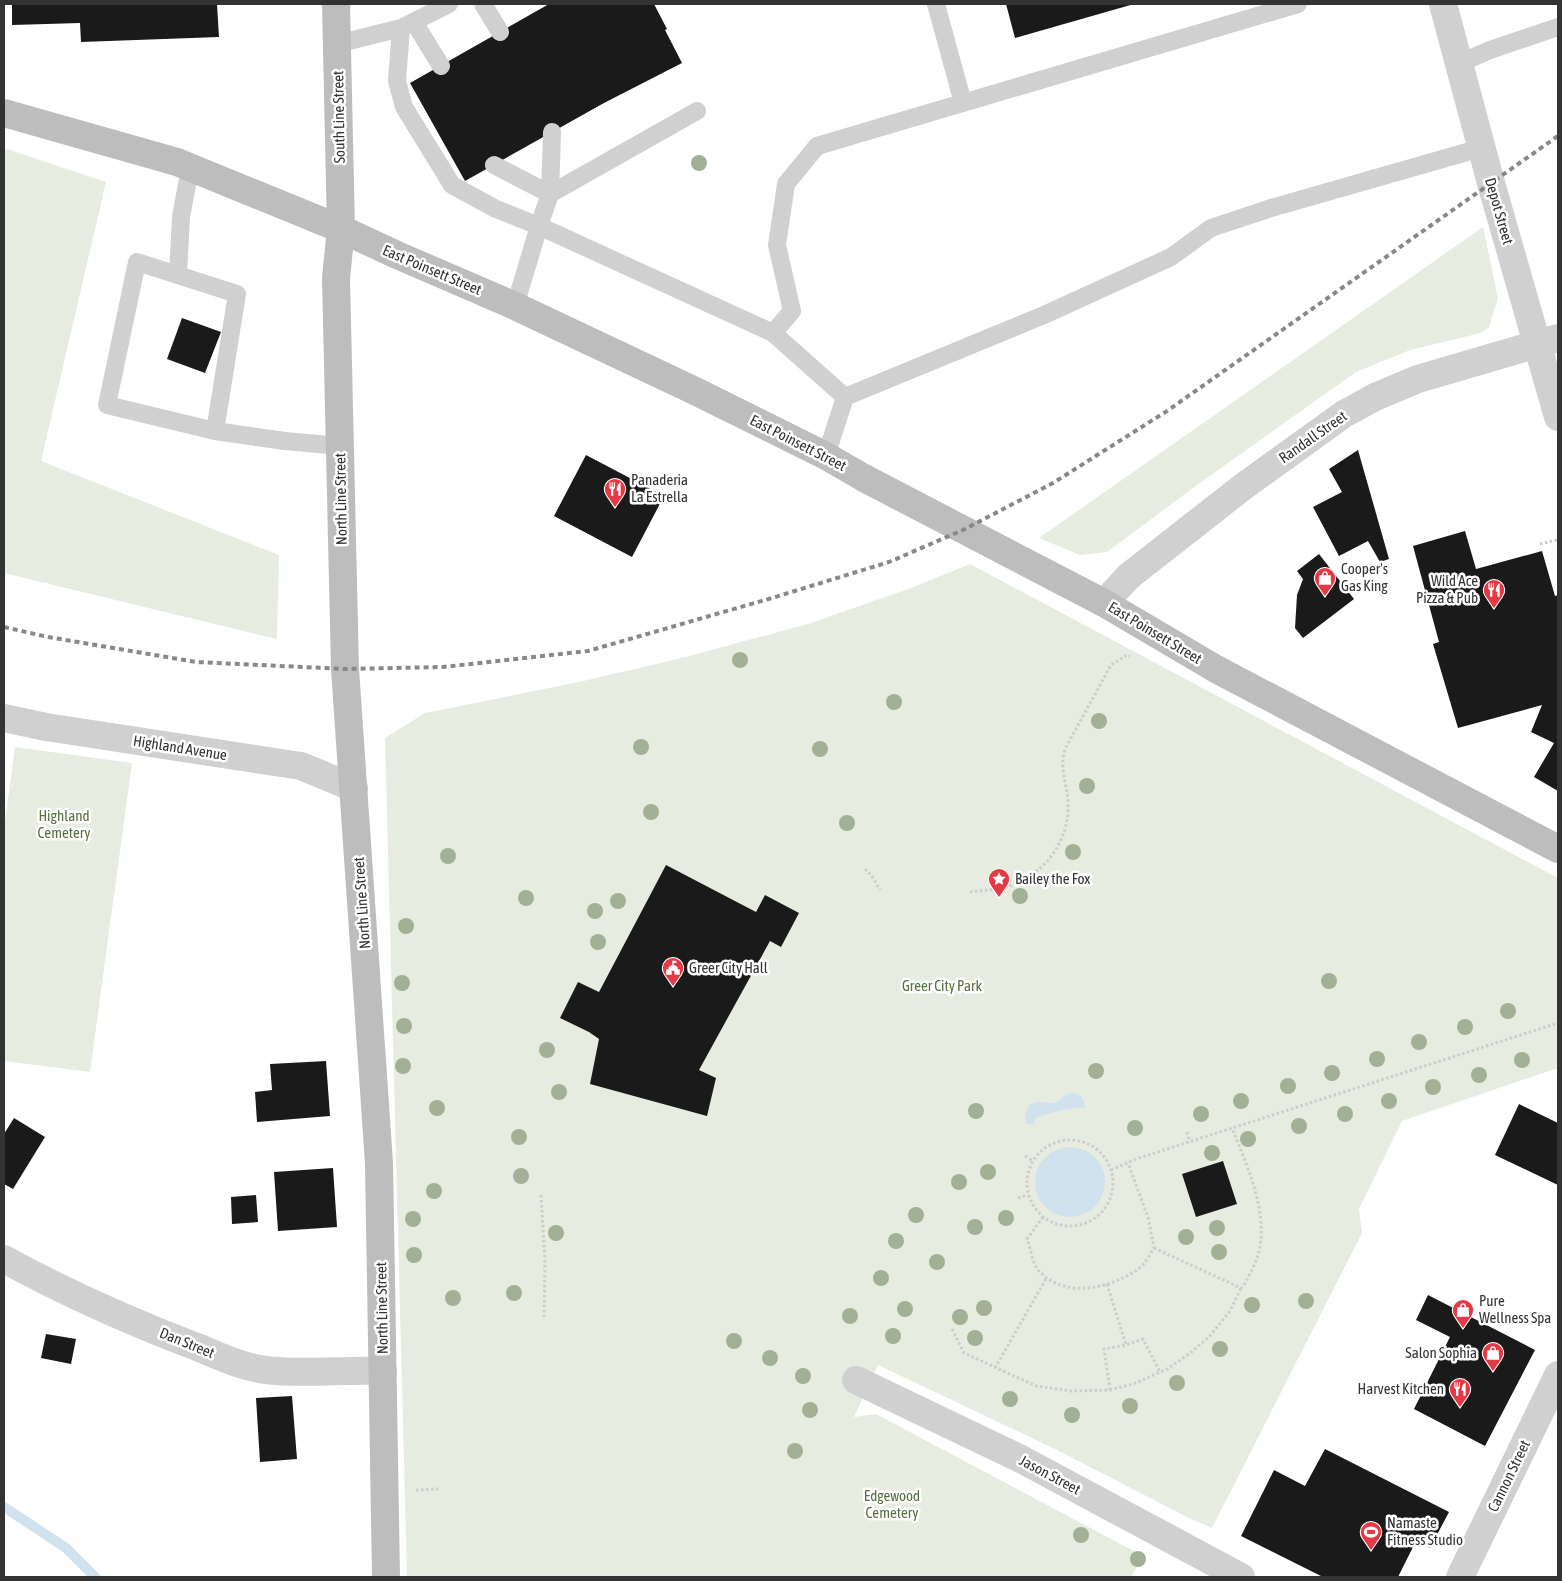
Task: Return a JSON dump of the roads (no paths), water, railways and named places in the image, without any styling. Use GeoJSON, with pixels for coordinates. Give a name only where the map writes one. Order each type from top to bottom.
{"type":"FeatureCollection","features":[{"type":"Feature","properties":{"kind":"main road","name":"South Line Street"},"geometry":{"type":"LineString","coordinates":[[336,4],[341,229]]}},
{"type":"Feature","properties":{"kind":"main road","name":"East Poinsett Street"},"geometry":{"type":"LineString","coordinates":[[4,113],[177,162],[341,229],[515,306],[693,390],[826,456],[864,478],[1104,603],[1216,669],[1558,849]]}},
{"type":"Feature","properties":{"kind":"main road","name":"North Line Street"},"geometry":{"type":"LineString","coordinates":[[341,229],[336,278],[345,669],[377,1123],[386,1577]]}},
{"type":"Feature","properties":{"kind":"street","name":"Depot Street"},"geometry":{"type":"LineString","coordinates":[[1443,4],[1481,148],[1547,341],[1558,417]]}},
{"type":"Feature","properties":{"kind":"street","name":"Randall Street"},"geometry":{"type":"LineString","coordinates":[[1104,603],[1129,576],[1244,486],[1344,414],[1375,397],[1418,379],[1547,341]]}},
{"type":"Feature","properties":{"kind":"street","name":"Highland Avenue"},"geometry":{"type":"LineString","coordinates":[[4,718],[46,727],[301,766],[354,788]]}},
{"type":"Feature","properties":{"kind":"street","name":"Dan Street"},"geometry":{"type":"LineString","coordinates":[[4,1259],[86,1300],[163,1334],[241,1364],[264,1370],[287,1372],[383,1371]]}},
{"type":"Feature","properties":{"kind":"street","name":"Cannon Street"},"geometry":{"type":"LineString","coordinates":[[1460,1577],[1558,1375]]}},
{"type":"Feature","properties":{"kind":"street","name":"Jason Street"},"geometry":{"type":"LineString","coordinates":[[856,1380],[1021,1459],[1241,1577]]}},
{"type":"Feature","properties":{"kind":"lane"},"geometry":{"type":"LineString","coordinates":[[337,44],[407,25],[449,4]]}},
{"type":"Feature","properties":{"kind":"lane"},"geometry":{"type":"LineString","coordinates":[[484,4],[500,32]]}},
{"type":"Feature","properties":{"kind":"lane"},"geometry":{"type":"LineString","coordinates":[[936,4],[963,103]]}},
{"type":"Feature","properties":{"kind":"lane"},"geometry":{"type":"LineString","coordinates":[[773,333],[792,311],[777,245],[786,184],[817,146],[1298,4]]}},
{"type":"Feature","properties":{"kind":"lane"},"geometry":{"type":"LineString","coordinates":[[407,25],[441,66]]}},
{"type":"Feature","properties":{"kind":"lane"},"geometry":{"type":"LineString","coordinates":[[407,25],[397,81],[404,107],[452,185],[496,209],[539,226],[773,333],[845,397]]}},
{"type":"Feature","properties":{"kind":"lane"},"geometry":{"type":"LineString","coordinates":[[1458,64],[1490,50],[1558,27]]}},
{"type":"Feature","properties":{"kind":"lane"},"geometry":{"type":"LineString","coordinates":[[550,194],[697,111]]}},
{"type":"Feature","properties":{"kind":"lane"},"geometry":{"type":"LineString","coordinates":[[515,306],[550,194],[552,132]]}},
{"type":"Feature","properties":{"kind":"lane"},"geometry":{"type":"LineString","coordinates":[[826,456],[845,397],[1044,315],[1171,257],[1211,228],[1271,208],[1481,148]]}},
{"type":"Feature","properties":{"kind":"lane"},"geometry":{"type":"LineString","coordinates":[[494,165],[550,194]]}},
{"type":"Feature","properties":{"kind":"lane"},"geometry":{"type":"LineString","coordinates":[[178,275],[181,217],[190,168]]}},
{"type":"Feature","properties":{"kind":"lane"},"geometry":{"type":"LineString","coordinates":[[215,431],[238,294],[137,262],[106,405],[215,431],[285,441],[340,446]]}},
{"type":"Feature","properties":{"kind":"water"},"geometry":{"type":"Polygon","coordinates":[[[1069,1093],[1081,1096],[1085,1108],[1061,1110],[1037,1117],[1033,1125],[1026,1123],[1025,1114],[1030,1104],[1039,1102],[1055,1103],[1069,1093]]]}},
{"type":"Feature","properties":{"kind":"water"},"geometry":{"type":"Polygon","coordinates":[[[1070,1147],[1083,1150],[1095,1157],[1102,1169],[1105,1182],[1102,1195],[1095,1207],[1083,1214],[1070,1217],[1057,1214],[1045,1207],[1038,1195],[1035,1182],[1038,1169],[1045,1157],[1057,1150],[1070,1147]]]}},
{"type":"Feature","properties":{"kind":"waterway"},"geometry":{"type":"LineString","coordinates":[[4,1507],[66,1548],[95,1577]]}},
{"type":"Feature","properties":{"kind":"railway"},"geometry":{"type":"LineString","coordinates":[[4,627],[48,637],[196,662],[345,669],[443,667],[588,651],[889,562],[963,530],[1053,483],[1167,411],[1558,136]]}},
{"type":"Feature","properties":{"kind":"place","name":"Panaderia La Estrella"},"geometry":{"type":"Point","coordinates":[615,508]}},
{"type":"Feature","properties":{"kind":"place","name":"Cooper's Gas King"},"geometry":{"type":"Point","coordinates":[1325,597]}},
{"type":"Feature","properties":{"kind":"place","name":"Wild Ace Pizza & Pub"},"geometry":{"type":"Point","coordinates":[1494,609]}},
{"type":"Feature","properties":{"kind":"place","name":"Bailey the Fox"},"geometry":{"type":"Point","coordinates":[999,898]}},
{"type":"Feature","properties":{"kind":"place","name":"Greer City Hall"},"geometry":{"type":"Point","coordinates":[673,987]}},
{"type":"Feature","properties":{"kind":"place","name":"Pure Wellness Spa"},"geometry":{"type":"Point","coordinates":[1463,1329]}},
{"type":"Feature","properties":{"kind":"place","name":"Salon Sophia"},"geometry":{"type":"Point","coordinates":[1493,1372]}},
{"type":"Feature","properties":{"kind":"place","name":"Harvest Kitchen"},"geometry":{"type":"Point","coordinates":[1460,1408]}},
{"type":"Feature","properties":{"kind":"place","name":"Namaste Fitness Studio"},"geometry":{"type":"Point","coordinates":[1371,1551]}},
{"type":"Feature","properties":{"kind":"park label","name":"Highland Cemetery"},"geometry":{"type":"Point","coordinates":[64,824]}},
{"type":"Feature","properties":{"kind":"park label","name":"Greer City Park"},"geometry":{"type":"Point","coordinates":[942,986]}},
{"type":"Feature","properties":{"kind":"park label","name":"Edgewood Cemetery"},"geometry":{"type":"Point","coordinates":[892,1504]}}]}
